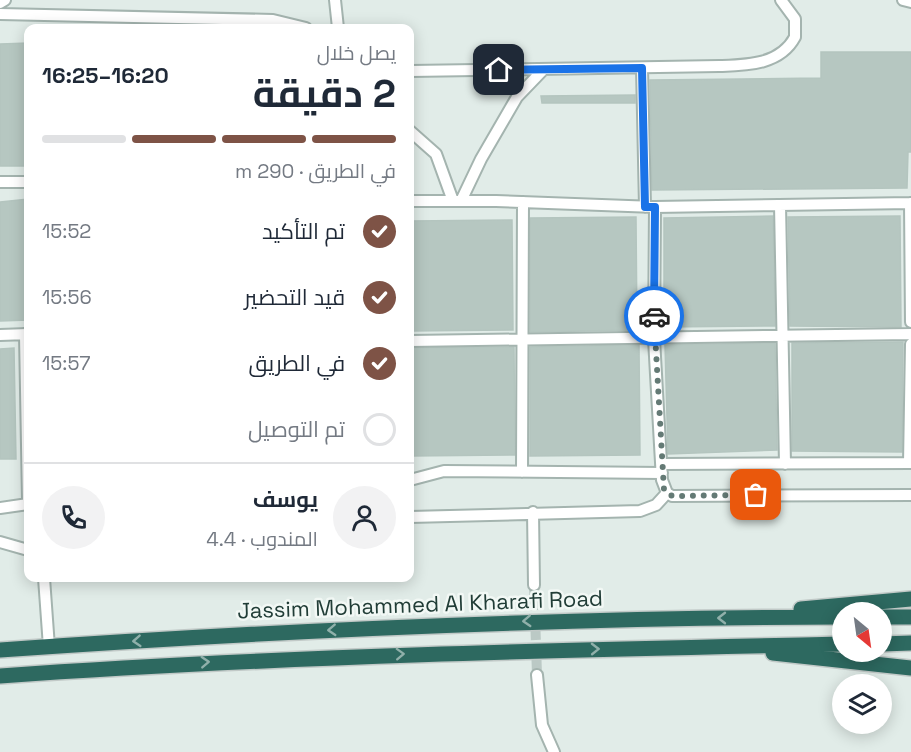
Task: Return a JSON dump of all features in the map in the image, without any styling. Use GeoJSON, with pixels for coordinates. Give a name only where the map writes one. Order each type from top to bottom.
{"type":"FeatureCollection","features":[{"type":"Feature","properties":{"kind":"highway"},"geometry":{"type":"LineString","coordinates":[[758,617],[826,606],[911,599]]}},
{"type":"Feature","properties":{"kind":"highway","name":"Jassim Mohammed Al Kharafi Road"},"geometry":{"type":"LineString","coordinates":[[0,650],[211,635],[564,620],[832,617]]}},
{"type":"Feature","properties":{"kind":"highway"},"geometry":{"type":"LineString","coordinates":[[892,617],[911,617]]}},
{"type":"Feature","properties":{"kind":"highway"},"geometry":{"type":"LineString","coordinates":[[892,644],[911,643]]}},
{"type":"Feature","properties":{"kind":"highway"},"geometry":{"type":"LineString","coordinates":[[0,676],[207,661],[832,644]]}},
{"type":"Feature","properties":{"kind":"highway"},"geometry":{"type":"LineString","coordinates":[[731,646],[822,660],[911,668]]}},
{"type":"Feature","properties":{"kind":"highway"},"geometry":{"type":"LineString","coordinates":[[0,685],[45,673]]}},
{"type":"Feature","properties":{"kind":"street"},"geometry":{"type":"LineString","coordinates":[[0,3],[5,0]]}},
{"type":"Feature","properties":{"kind":"street"},"geometry":{"type":"LineString","coordinates":[[335,0],[338,24]]}},
{"type":"Feature","properties":{"kind":"street"},"geometry":{"type":"LineString","coordinates":[[414,71],[753,64],[773,58],[789,46],[796,32],[795,19],[781,0]]}},
{"type":"Feature","properties":{"kind":"street"},"geometry":{"type":"LineString","coordinates":[[903,0],[911,2]]}},
{"type":"Feature","properties":{"kind":"street"},"geometry":{"type":"LineString","coordinates":[[0,14],[273,20],[290,24]]}},
{"type":"Feature","properties":{"kind":"street"},"geometry":{"type":"LineString","coordinates":[[642,68],[650,207],[654,339],[662,468],[667,493],[672,496],[911,495]]}},
{"type":"Feature","properties":{"kind":"street"},"geometry":{"type":"LineString","coordinates":[[457,201],[517,97],[543,70]]}},
{"type":"Feature","properties":{"kind":"street"},"geometry":{"type":"LineString","coordinates":[[414,135],[436,154],[457,201]]}},
{"type":"Feature","properties":{"kind":"street"},"geometry":{"type":"LineString","coordinates":[[0,182],[24,182]]}},
{"type":"Feature","properties":{"kind":"street"},"geometry":{"type":"LineString","coordinates":[[414,201],[650,207],[910,203],[911,322]]}},
{"type":"Feature","properties":{"kind":"street"},"geometry":{"type":"LineString","coordinates":[[522,472],[523,202]]}},
{"type":"Feature","properties":{"kind":"street"},"geometry":{"type":"LineString","coordinates":[[780,205],[785,464]]}},
{"type":"Feature","properties":{"kind":"street"},"geometry":{"type":"LineString","coordinates":[[0,335],[24,334]]}},
{"type":"Feature","properties":{"kind":"street"},"geometry":{"type":"LineString","coordinates":[[414,341],[911,334]]}},
{"type":"Feature","properties":{"kind":"street"},"geometry":{"type":"LineString","coordinates":[[414,479],[444,471],[522,472],[785,464],[910,463],[911,344]]}},
{"type":"Feature","properties":{"kind":"street"},"geometry":{"type":"LineString","coordinates":[[414,517],[640,511],[656,505],[667,493]]}},
{"type":"Feature","properties":{"kind":"street"},"geometry":{"type":"LineString","coordinates":[[0,507],[24,503]]}},
{"type":"Feature","properties":{"kind":"street"},"geometry":{"type":"LineString","coordinates":[[533,512],[534,585]]}},
{"type":"Feature","properties":{"kind":"street"},"geometry":{"type":"LineString","coordinates":[[0,542],[24,549]]}},
{"type":"Feature","properties":{"kind":"street"},"geometry":{"type":"LineString","coordinates":[[44,582],[49,647]]}},
{"type":"Feature","properties":{"kind":"street"},"geometry":{"type":"LineString","coordinates":[[537,675],[542,725],[554,752]]}},
{"type":"Feature","properties":{"kind":"building"},"geometry":{"type":"Polygon","coordinates":[[[24,43],[24,166],[0,166],[0,44],[24,43]]]}},
{"type":"Feature","properties":{"kind":"building"},"geometry":{"type":"Polygon","coordinates":[[[821,52],[911,52],[911,152],[908,152],[907,188],[652,190],[650,80],[821,78],[821,52]]]}},
{"type":"Feature","properties":{"kind":"building"},"geometry":{"type":"Polygon","coordinates":[[[635,95],[635,103],[542,103],[541,96],[635,95]]]}},
{"type":"Feature","properties":{"kind":"building"},"geometry":{"type":"Polygon","coordinates":[[[24,199],[24,320],[0,321],[0,202],[24,199]]]}},
{"type":"Feature","properties":{"kind":"building"},"geometry":{"type":"Polygon","coordinates":[[[773,216],[775,326],[664,327],[664,218],[773,216]]]}},
{"type":"Feature","properties":{"kind":"building"},"geometry":{"type":"Polygon","coordinates":[[[900,216],[901,327],[790,326],[788,217],[900,216]]]}},
{"type":"Feature","properties":{"kind":"building"},"geometry":{"type":"Polygon","coordinates":[[[636,217],[637,330],[530,332],[530,218],[636,217]]]}},
{"type":"Feature","properties":{"kind":"building"},"geometry":{"type":"Polygon","coordinates":[[[512,220],[513,330],[414,331],[414,221],[512,220]]]}},
{"type":"Feature","properties":{"kind":"building"},"geometry":{"type":"Polygon","coordinates":[[[903,342],[902,452],[792,451],[792,343],[903,342]]]}},
{"type":"Feature","properties":{"kind":"building"},"geometry":{"type":"Polygon","coordinates":[[[775,343],[777,450],[668,454],[665,345],[775,343]]]}},
{"type":"Feature","properties":{"kind":"building"},"geometry":{"type":"Polygon","coordinates":[[[639,345],[640,455],[530,456],[530,347],[639,345]]]}},
{"type":"Feature","properties":{"kind":"building"},"geometry":{"type":"Polygon","coordinates":[[[514,347],[515,455],[414,456],[414,348],[514,347]]]}},
{"type":"Feature","properties":{"kind":"building"},"geometry":{"type":"Polygon","coordinates":[[[14,348],[16,459],[0,459],[0,349],[14,348]]]}},
{"type":"Feature","properties":{"kind":"tunnel"},"geometry":{"type":"LineString","coordinates":[[534,585],[537,675]]}},
{"type":"Feature","properties":{"kind":"way so far"},"geometry":{"type":"LineString","coordinates":[[654,316],[664,490],[672,496],[756,495]]}},
{"type":"Feature","properties":{"kind":"route"},"geometry":{"type":"LineString","coordinates":[[499,70],[642,68],[645,207],[655,207],[654,316]]}}]}
